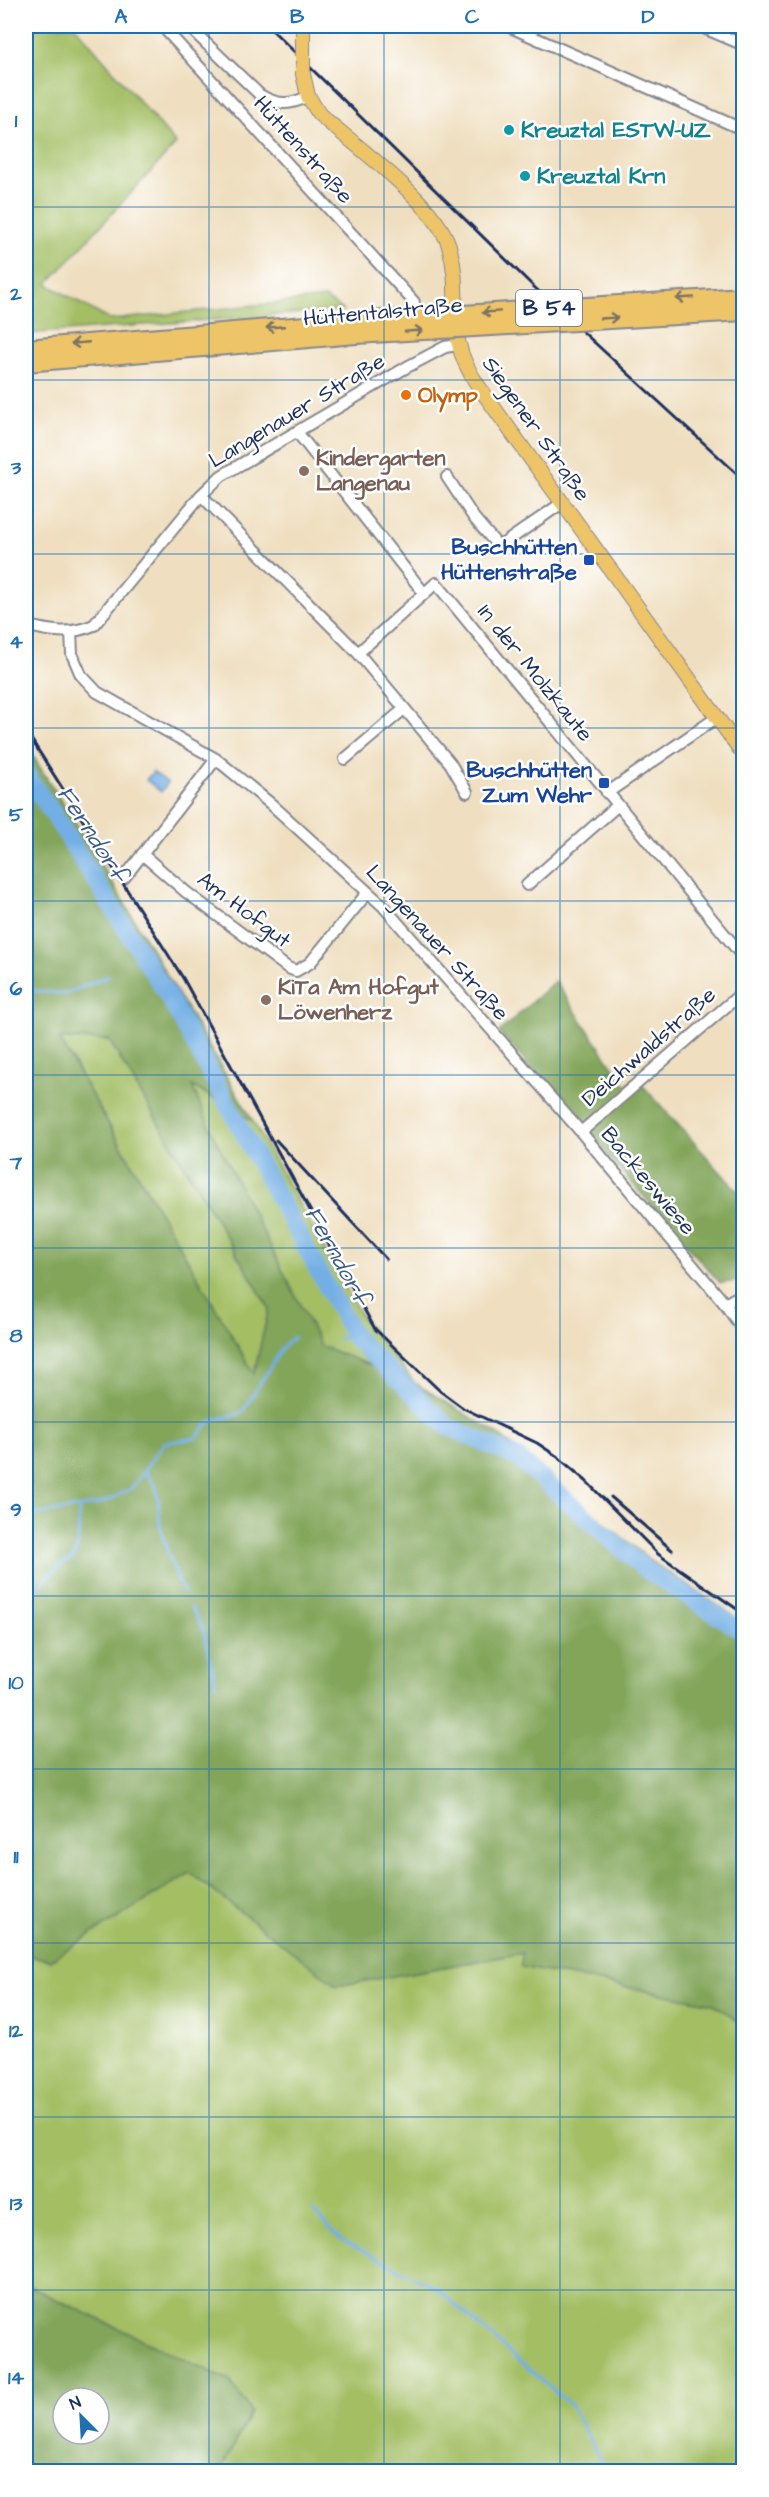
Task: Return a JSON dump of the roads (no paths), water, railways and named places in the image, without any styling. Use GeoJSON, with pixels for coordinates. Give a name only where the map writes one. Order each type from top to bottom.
{"type":"FeatureCollection","features":[{"type":"Feature","properties":{"kind":"highway","name":"Hüttentalstraße"},"geometry":{"type":"LineString","coordinates":[[26,363],[355,328],[744,296]]}},
{"type":"Feature","properties":{"kind":"highway","name":"Hüttentalstraße"},"geometry":{"type":"LineString","coordinates":[[26,348],[355,328],[744,312]]}},
{"type":"Feature","properties":{"kind":"main road","name":"Siegener Straße"},"geometry":{"type":"LineString","coordinates":[[303,26],[303,74],[308,96],[319,114],[415,198],[441,228],[454,267],[454,325],[457,345],[476,383],[744,755]]}},
{"type":"Feature","properties":{"kind":"street","name":"Hüttenstraße"},"geometry":{"type":"LineString","coordinates":[[162,26],[414,302]]}},
{"type":"Feature","properties":{"kind":"street","name":"Hüttenstraße"},"geometry":{"type":"LineString","coordinates":[[188,26],[260,95],[272,102],[286,104],[308,96]]}},
{"type":"Feature","properties":{"kind":"street"},"geometry":{"type":"LineString","coordinates":[[508,26],[523,29],[744,130]]}},
{"type":"Feature","properties":{"kind":"street"},"geometry":{"type":"LineString","coordinates":[[699,26],[744,45]]}},
{"type":"Feature","properties":{"kind":"street","name":"Langenauer Straße"},"geometry":{"type":"LineString","coordinates":[[457,345],[446,347],[407,367],[221,476],[201,495],[104,615],[94,625],[71,632],[70,643],[81,675],[97,692],[216,759],[271,804],[368,892],[517,1062]]}},
{"type":"Feature","properties":{"kind":"street"},"geometry":{"type":"LineString","coordinates":[[297,432],[424,592],[358,653]]}},
{"type":"Feature","properties":{"kind":"street"},"geometry":{"type":"LineString","coordinates":[[447,477],[474,518],[499,547],[562,503]]}},
{"type":"Feature","properties":{"kind":"street"},"geometry":{"type":"LineString","coordinates":[[201,495],[358,653],[450,763],[467,792]]}},
{"type":"Feature","properties":{"kind":"street","name":"In der Molzkaute"},"geometry":{"type":"LineString","coordinates":[[424,592],[436,583],[744,958]]}},
{"type":"Feature","properties":{"kind":"street"},"geometry":{"type":"LineString","coordinates":[[26,625],[47,631],[71,632]]}},
{"type":"Feature","properties":{"kind":"street"},"geometry":{"type":"LineString","coordinates":[[345,759],[404,709]]}},
{"type":"Feature","properties":{"kind":"street"},"geometry":{"type":"LineString","coordinates":[[607,793],[716,718]]}},
{"type":"Feature","properties":{"kind":"street"},"geometry":{"type":"LineString","coordinates":[[124,878],[216,759]]}},
{"type":"Feature","properties":{"kind":"street"},"geometry":{"type":"LineString","coordinates":[[527,885],[618,804]]}},
{"type":"Feature","properties":{"kind":"street","name":"Am Hofgut"},"geometry":{"type":"LineString","coordinates":[[142,854],[195,898],[288,968],[296,971],[310,963],[368,892]]}},
{"type":"Feature","properties":{"kind":"street","name":"Deichwaldstraße"},"geometry":{"type":"LineString","coordinates":[[581,1132],[744,991]]}},
{"type":"Feature","properties":{"kind":"street","name":"Backeswiese"},"geometry":{"type":"LineString","coordinates":[[517,1062],[581,1132],[725,1304],[744,1331]]}},
{"type":"Feature","properties":{"kind":"street"},"geometry":{"type":"LineString","coordinates":[[725,1304],[744,1293]]}},
{"type":"Feature","properties":{"kind":"water"},"geometry":{"type":"Polygon","coordinates":[[[153,772],[168,783],[161,792],[146,780],[153,772]]]}},
{"type":"Feature","properties":{"kind":"waterway","name":"Ferndorf"},"geometry":{"type":"LineString","coordinates":[[26,775],[54,815],[170,999],[355,1338],[447,1426],[518,1458],[645,1569],[744,1632]]}},
{"type":"Feature","properties":{"kind":"waterway"},"geometry":{"type":"LineString","coordinates":[[136,961],[143,957]]}},
{"type":"Feature","properties":{"kind":"waterway"},"geometry":{"type":"LineString","coordinates":[[30,990],[64,994],[109,976]]}},
{"type":"Feature","properties":{"kind":"waterway"},"geometry":{"type":"LineString","coordinates":[[339,1339],[352,1334]]}},
{"type":"Feature","properties":{"kind":"waterway"},"geometry":{"type":"LineString","coordinates":[[26,1516],[100,1504],[132,1488],[164,1443],[196,1438],[211,1421],[242,1413],[282,1348],[294,1337]]}},
{"type":"Feature","properties":{"kind":"waterway"},"geometry":{"type":"LineString","coordinates":[[145,1472],[157,1491],[160,1525],[170,1559],[184,1593]]}},
{"type":"Feature","properties":{"kind":"waterway"},"geometry":{"type":"LineString","coordinates":[[35,1611],[34,1592],[57,1569],[73,1558],[78,1545],[79,1508]]}},
{"type":"Feature","properties":{"kind":"waterway"},"geometry":{"type":"LineString","coordinates":[[191,1607],[203,1629],[216,1685]]}},
{"type":"Feature","properties":{"kind":"waterway"},"geometry":{"type":"LineString","coordinates":[[313,2211],[341,2240],[435,2287],[571,2406],[607,2472]]}},
{"type":"Feature","properties":{"kind":"railway"},"geometry":{"type":"LineString","coordinates":[[268,26],[533,286],[744,480]]}},
{"type":"Feature","properties":{"kind":"railway"},"geometry":{"type":"LineString","coordinates":[[26,731],[183,978],[375,1329],[440,1391],[463,1408],[537,1443],[558,1457],[586,1481],[658,1554],[744,1614]]}},
{"type":"Feature","properties":{"kind":"railway"},"geometry":{"type":"LineString","coordinates":[[276,1140],[386,1259]]}},
{"type":"Feature","properties":{"kind":"railway"},"geometry":{"type":"LineString","coordinates":[[611,1497],[672,1550]]}},
{"type":"Feature","properties":{"kind":"place","name":"Kreuztal ESTW-UZ"},"geometry":{"type":"Point","coordinates":[509,130]}},
{"type":"Feature","properties":{"kind":"place","name":"Kreuztal Krn"},"geometry":{"type":"Point","coordinates":[525,176]}},
{"type":"Feature","properties":{"kind":"place","name":"Olymp"},"geometry":{"type":"Point","coordinates":[406,395]}},
{"type":"Feature","properties":{"kind":"place","name":"Kindergarten Langenau"},"geometry":{"type":"Point","coordinates":[304,471]}},
{"type":"Feature","properties":{"kind":"place","name":"Buschhütten Hüttenstraße"},"geometry":{"type":"Point","coordinates":[589,560]}},
{"type":"Feature","properties":{"kind":"place","name":"Buschhütten Zum Wehr"},"geometry":{"type":"Point","coordinates":[604,783]}},
{"type":"Feature","properties":{"kind":"place","name":"KiTa Am Hofgut Löwenherz"},"geometry":{"type":"Point","coordinates":[266,1000]}}]}
